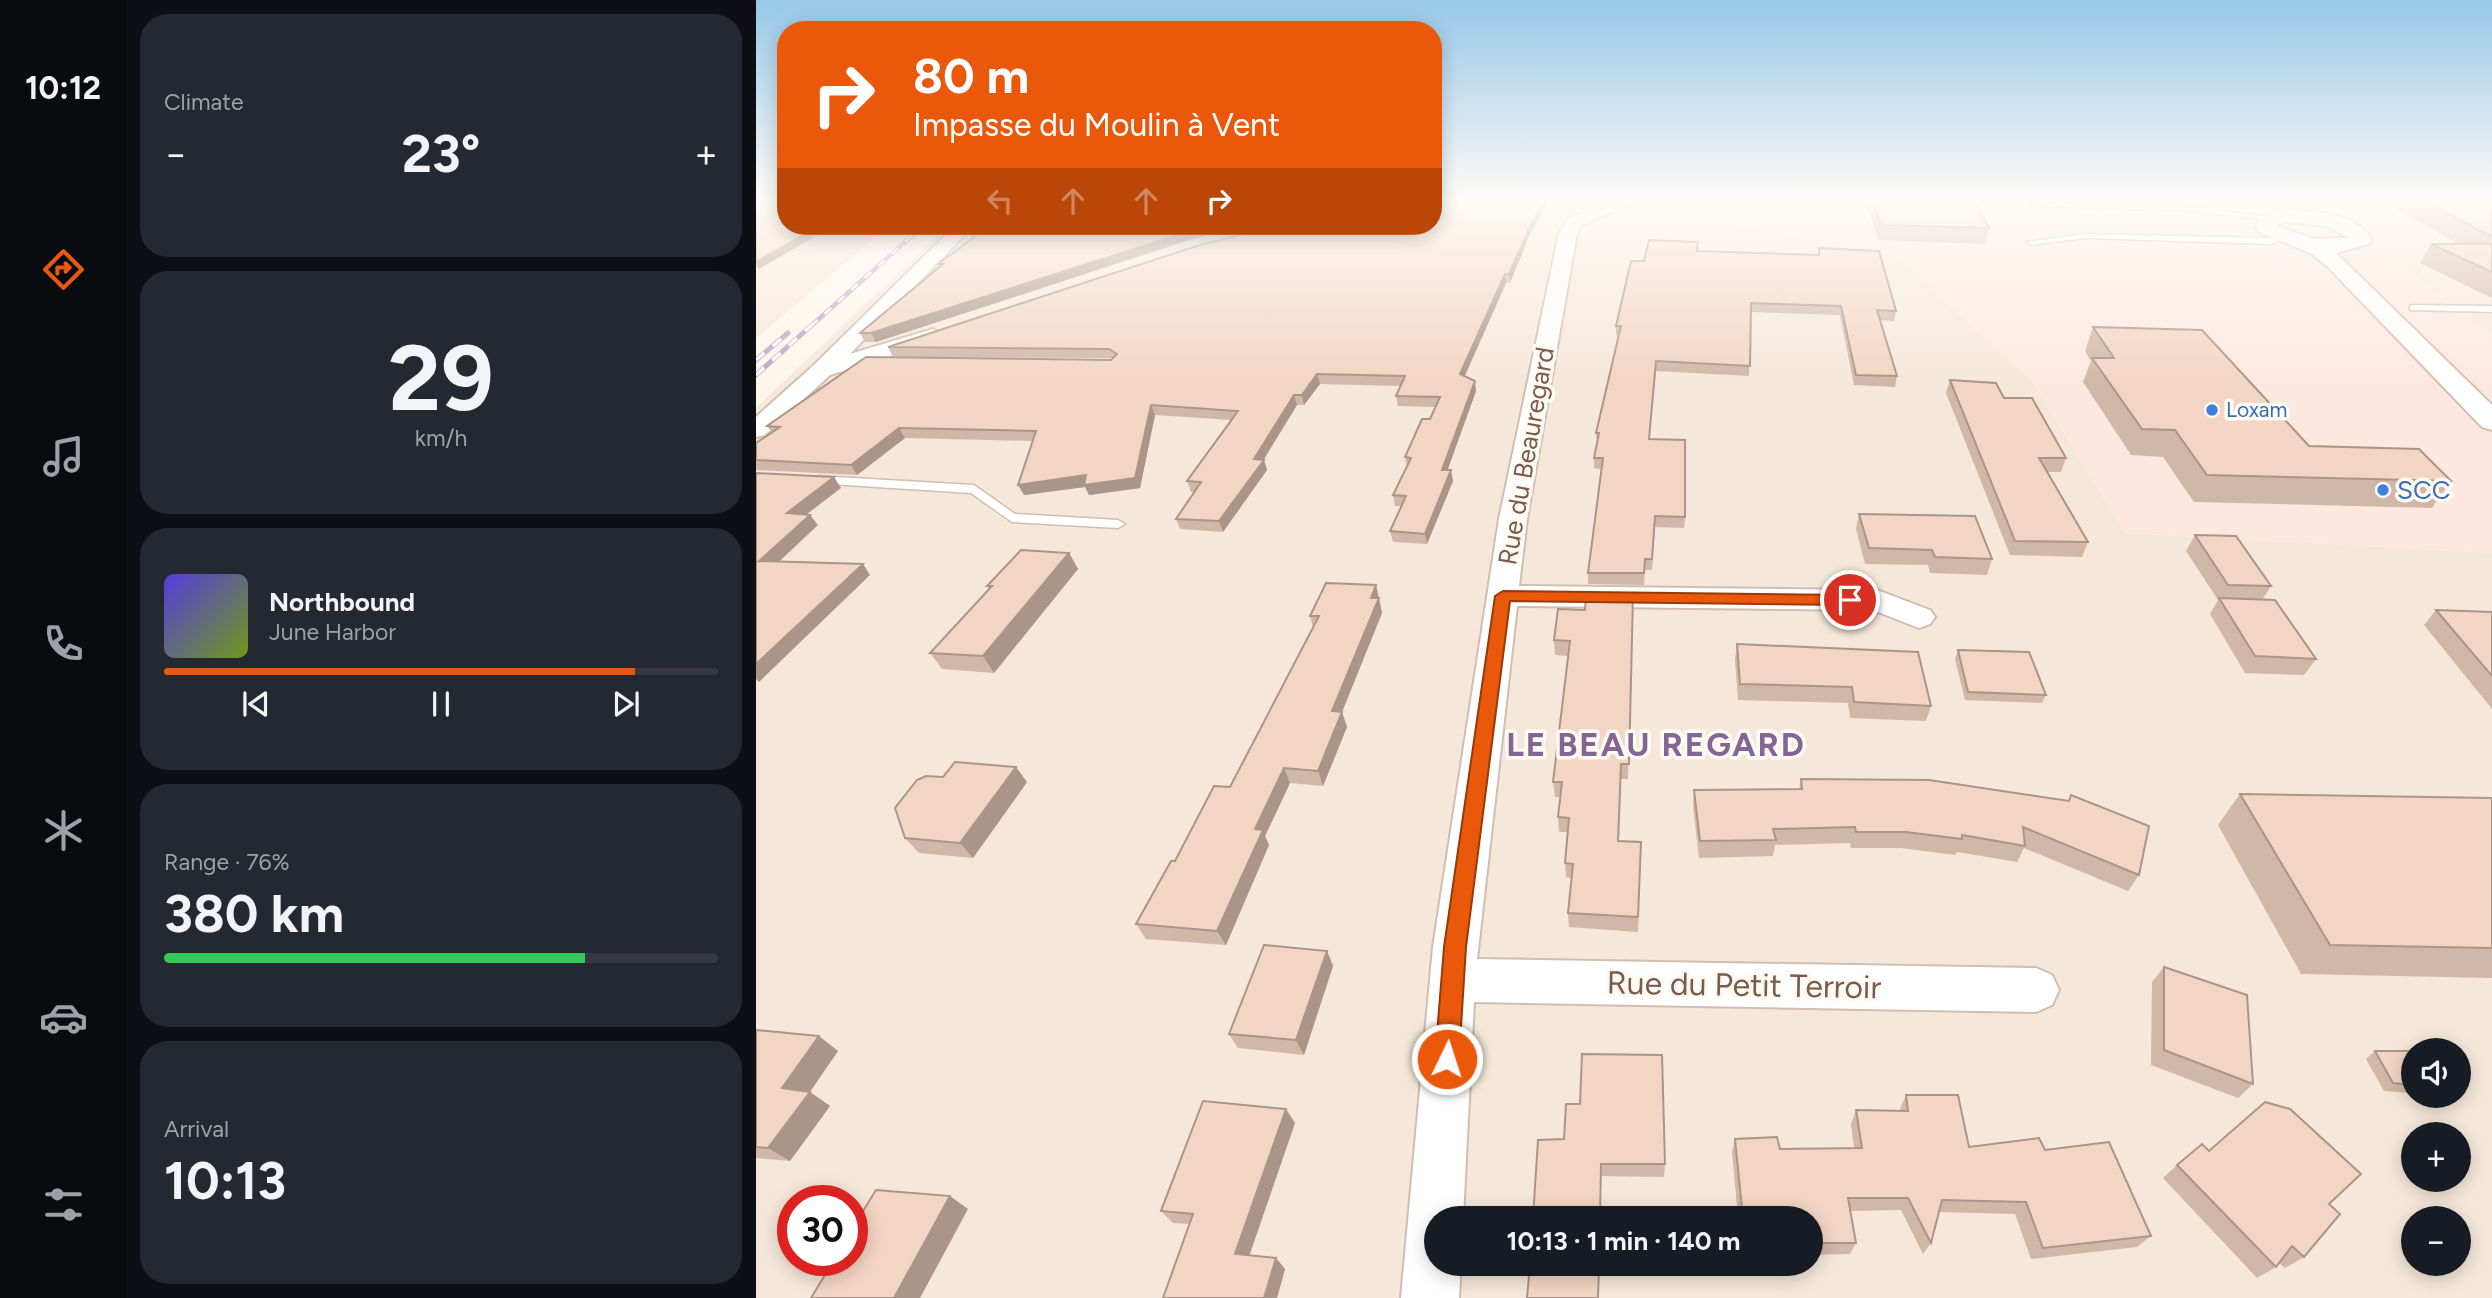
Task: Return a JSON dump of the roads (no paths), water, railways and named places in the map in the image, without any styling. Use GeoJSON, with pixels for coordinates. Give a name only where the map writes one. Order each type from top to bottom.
{"type":"FeatureCollection","features":[{"type":"Feature","properties":{"kind":"main road"},"geometry":{"type":"LineString","coordinates":[[2335,262],[2492,421]]}},
{"type":"Feature","properties":{"kind":"main road"},"geometry":{"type":"LineString","coordinates":[[2365,262],[2433,327]]}},
{"type":"Feature","properties":{"kind":"street"},"geometry":{"type":"LineString","coordinates":[[756,430],[822,370],[929,262]]}},
{"type":"Feature","properties":{"kind":"street","name":"Rue du Beauregard"},"geometry":{"type":"LineString","coordinates":[[1430,1298],[1453,980],[1503,596],[1545,342],[1562,262]]}},
{"type":"Feature","properties":{"kind":"street"},"geometry":{"type":"LineString","coordinates":[[822,370],[947,330]]}},
{"type":"Feature","properties":{"kind":"street"},"geometry":{"type":"LineString","coordinates":[[1503,596],[1877,600],[1919,617]]}},
{"type":"Feature","properties":{"kind":"street","name":"Rue du Petit Terroir"},"geometry":{"type":"LineString","coordinates":[[1453,980],[2036,990]]}},
{"type":"Feature","properties":{"kind":"lane"},"geometry":{"type":"LineString","coordinates":[[2413,309],[2492,309]]}},
{"type":"Feature","properties":{"kind":"lane"},"geometry":{"type":"LineString","coordinates":[[855,361],[896,362]]}},
{"type":"Feature","properties":{"kind":"lane"},"geometry":{"type":"LineString","coordinates":[[797,479],[974,489],[1012,518],[1118,524]]}},
{"type":"Feature","properties":{"kind":"railway"},"geometry":{"type":"LineString","coordinates":[[811,326],[883,262]]}},
{"type":"Feature","properties":{"kind":"railway"},"geometry":{"type":"LineString","coordinates":[[756,375],[813,324]]}},
{"type":"Feature","properties":{"kind":"railway"},"geometry":{"type":"LineString","coordinates":[[756,360],[788,333]]}},
{"type":"Feature","properties":{"kind":"place","name":"Loxam"},"geometry":{"type":"Point","coordinates":[2212,410]}},
{"type":"Feature","properties":{"kind":"place","name":"SCC"},"geometry":{"type":"Point","coordinates":[2383,490]}},
{"type":"Feature","properties":{"kind":"district","name":"LE BEAU REGARD"},"geometry":{"type":"Point","coordinates":[1656,744]}}]}
